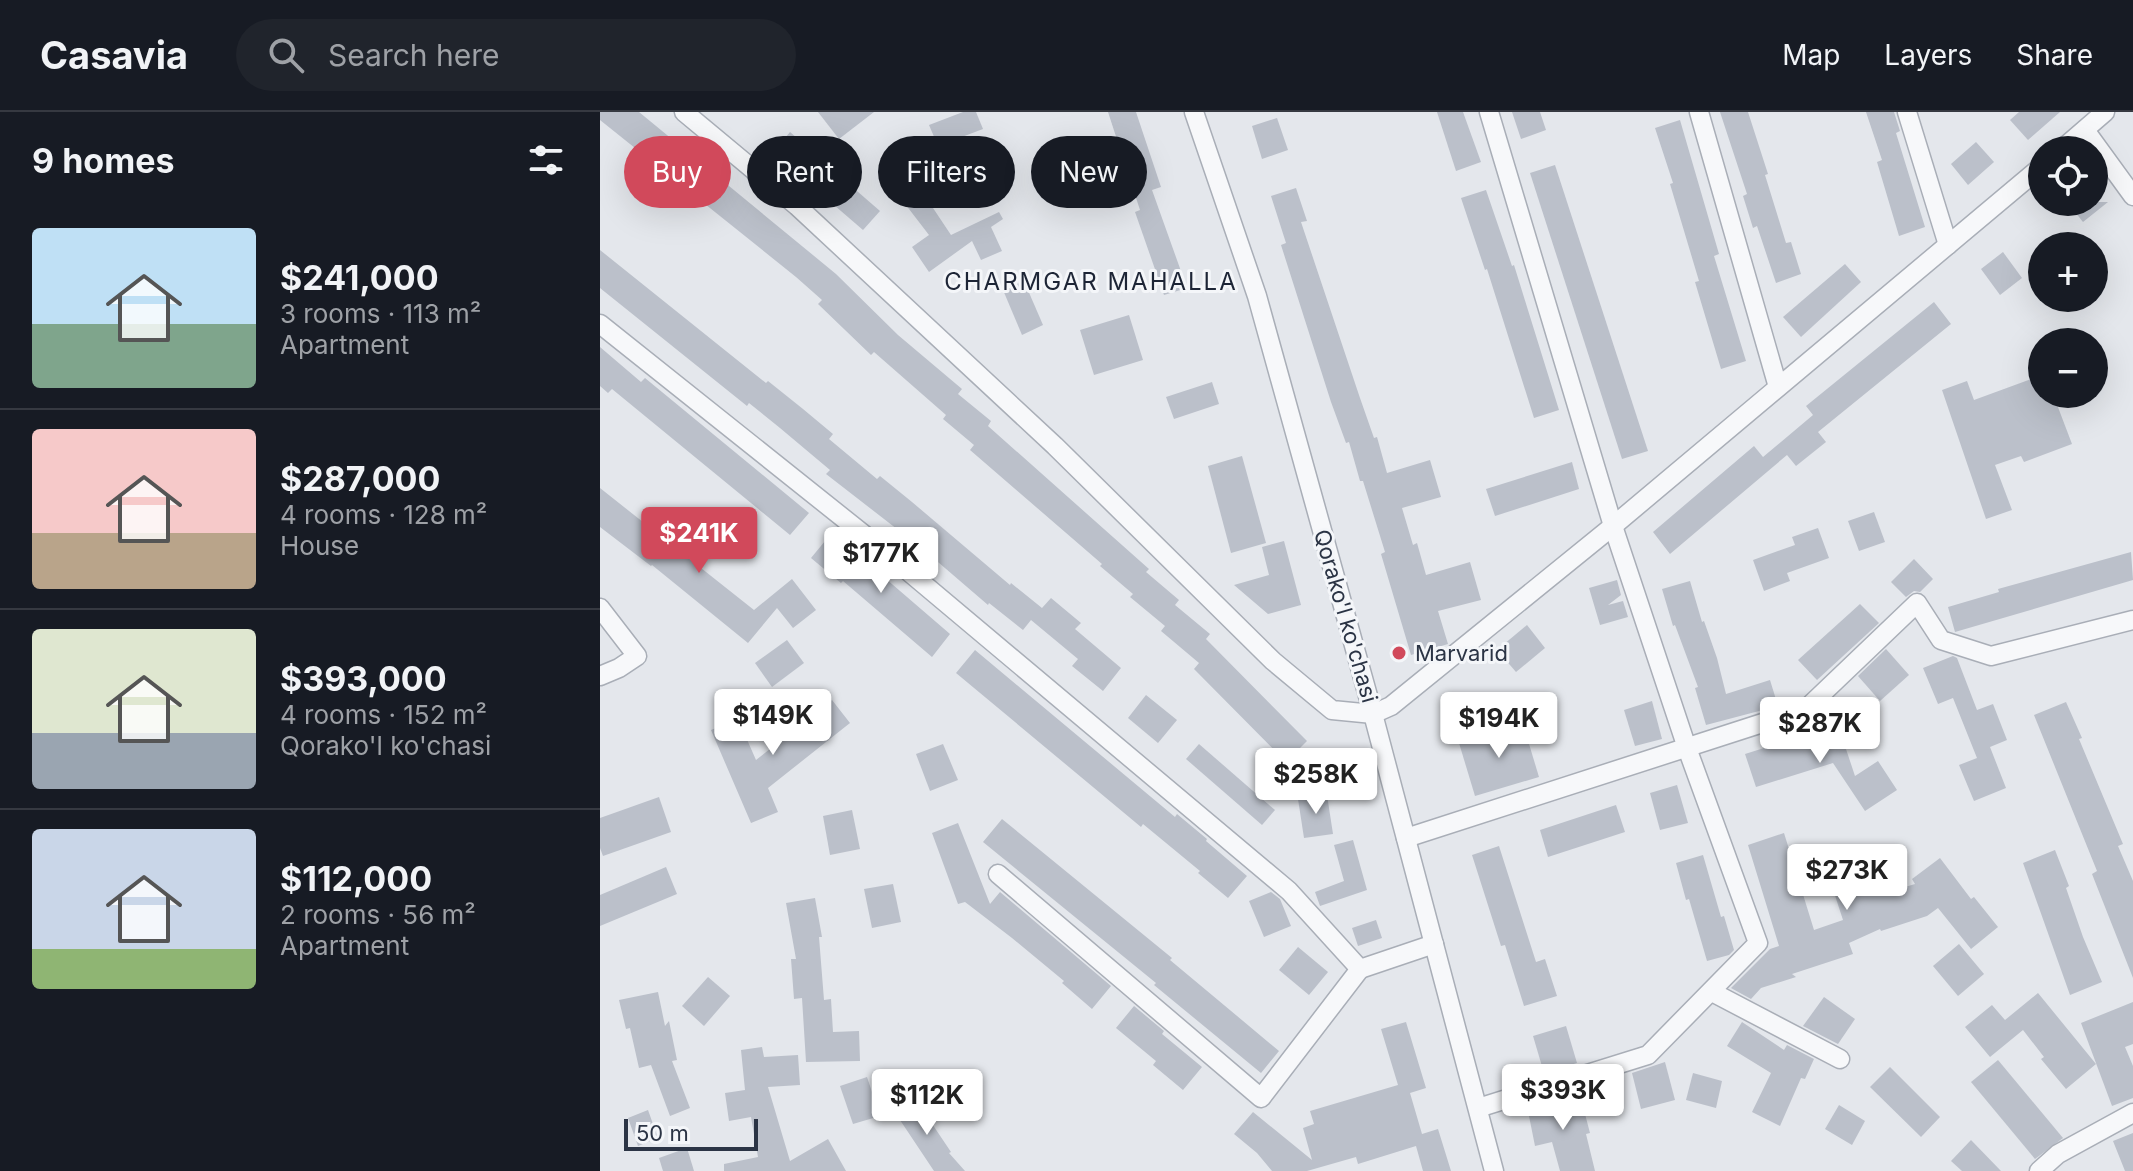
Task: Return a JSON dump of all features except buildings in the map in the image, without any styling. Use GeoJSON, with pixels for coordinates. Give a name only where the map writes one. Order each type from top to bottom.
{"type":"FeatureCollection","features":[{"type":"Feature","properties":{"kind":"street"},"geometry":{"type":"LineString","coordinates":[[684,112],[797,206],[1055,446],[1273,661],[1332,710],[1373,714],[1391,706],[1613,526],[2028,178]]}},
{"type":"Feature","properties":{"kind":"street","name":"Qorako'l ko'chasi"},"geometry":{"type":"LineString","coordinates":[[1194,112],[1257,296],[1373,714],[1494,1171]]}},
{"type":"Feature","properties":{"kind":"street"},"geometry":{"type":"LineString","coordinates":[[1478,1108],[1648,1055],[1758,943],[1687,748],[1613,526],[1489,112]]}},
{"type":"Feature","properties":{"kind":"street"},"geometry":{"type":"LineString","coordinates":[[1699,112],[1778,387]]}},
{"type":"Feature","properties":{"kind":"street"},"geometry":{"type":"LineString","coordinates":[[1907,112],[1948,245]]}},
{"type":"Feature","properties":{"kind":"street"},"geometry":{"type":"LineString","coordinates":[[2078,136],[2105,112]]}},
{"type":"Feature","properties":{"kind":"street"},"geometry":{"type":"LineString","coordinates":[[2085,130],[2133,196]]}},
{"type":"Feature","properties":{"kind":"street"},"geometry":{"type":"LineString","coordinates":[[600,324],[877,545],[1277,881],[1360,969]]}},
{"type":"Feature","properties":{"kind":"street"},"geometry":{"type":"LineString","coordinates":[[1406,838],[1806,709],[1917,603],[1941,640],[1991,656],[2133,620]]}},
{"type":"Feature","properties":{"kind":"street"},"geometry":{"type":"LineString","coordinates":[[600,608],[637,656],[600,676]]}},
{"type":"Feature","properties":{"kind":"street"},"geometry":{"type":"LineString","coordinates":[[998,874],[1261,1098],[1360,969],[1434,944]]}},
{"type":"Feature","properties":{"kind":"street"},"geometry":{"type":"LineString","coordinates":[[1712,992],[1840,1059]]}},
{"type":"Feature","properties":{"kind":"street"},"geometry":{"type":"LineString","coordinates":[[2039,1171],[2058,1154],[2133,1113]]}},
{"type":"Feature","properties":{"kind":"place","name":"Marvarid"},"geometry":{"type":"Point","coordinates":[1399,653]}},
{"type":"Feature","properties":{"kind":"district","name":"CHARMGAR MAHALLA"},"geometry":{"type":"Point","coordinates":[1091,281]}}]}
